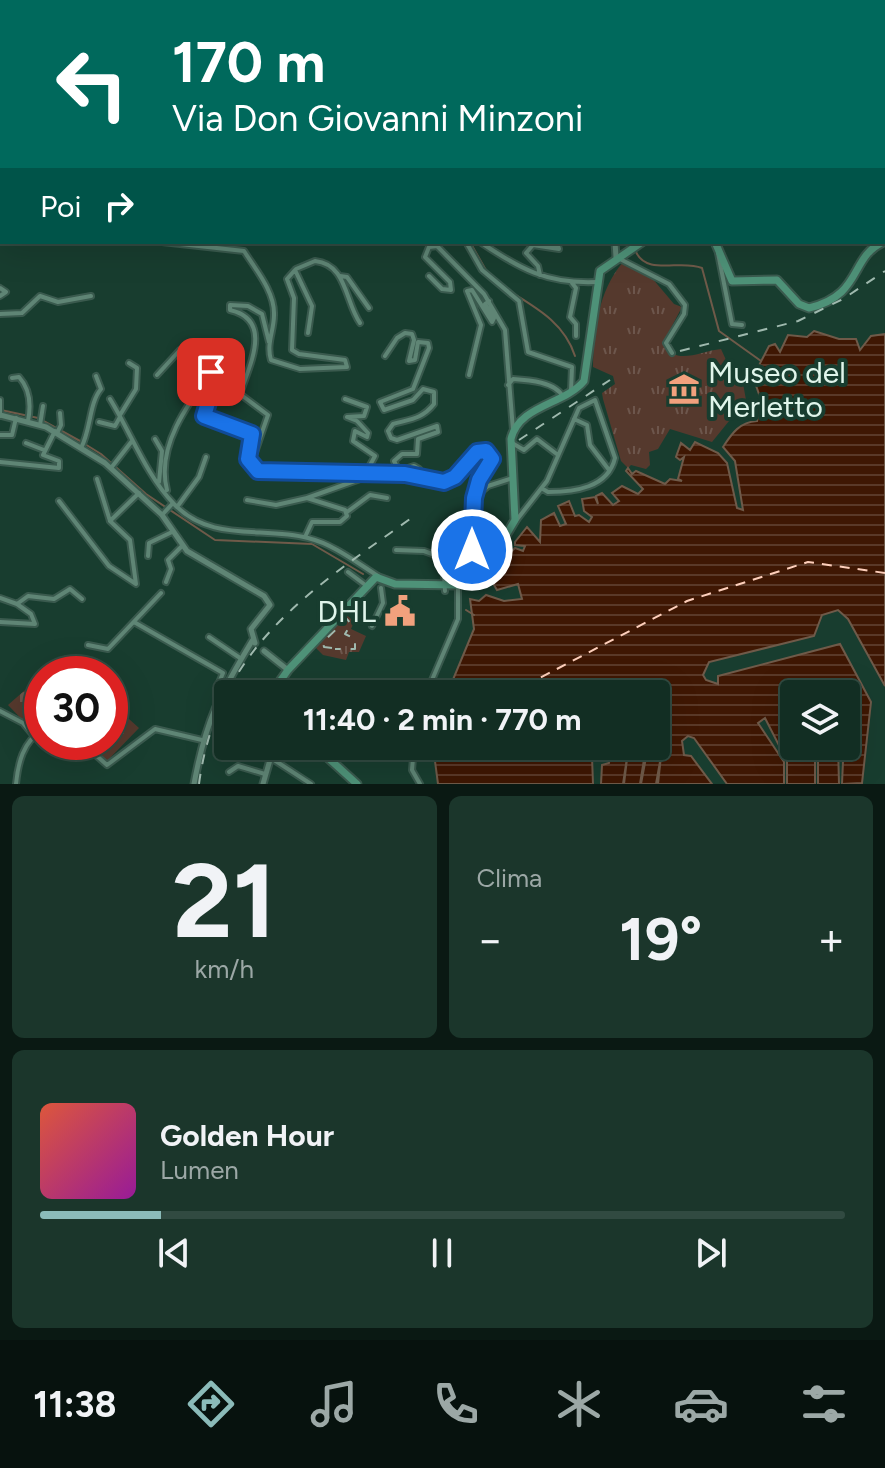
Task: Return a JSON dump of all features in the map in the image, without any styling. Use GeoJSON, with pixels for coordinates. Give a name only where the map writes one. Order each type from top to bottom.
{"type":"FeatureCollection","features":[{"type":"Feature","properties":{"kind":"main road"},"geometry":{"type":"LineString","coordinates":[[716,244],[732,281],[777,280],[799,304],[809,308],[846,290],[865,253],[881,244]]}},
{"type":"Feature","properties":{"kind":"main road"},"geometry":{"type":"LineString","coordinates":[[280,680],[375,585],[446,588],[460,583],[509,532],[514,523],[513,430],[526,415],[567,395],[586,376],[596,282],[600,271],[636,245]]}},
{"type":"Feature","properties":{"kind":"main road"},"geometry":{"type":"LineString","coordinates":[[330,760],[357,784]]}},
{"type":"Feature","properties":{"kind":"street"},"geometry":{"type":"LineString","coordinates":[[187,244],[244,251],[271,294],[275,310],[269,342]]}},
{"type":"Feature","properties":{"kind":"street"},"geometry":{"type":"LineString","coordinates":[[467,244],[482,270],[519,301],[528,352],[572,367],[567,395],[556,388],[513,379],[507,387]]}},
{"type":"Feature","properties":{"kind":"street"},"geometry":{"type":"LineString","coordinates":[[483,244],[523,270],[572,283],[596,282]]}},
{"type":"Feature","properties":{"kind":"street"},"geometry":{"type":"LineString","coordinates":[[540,275],[538,266],[526,253],[533,245],[559,249],[553,244]]}},
{"type":"Feature","properties":{"kind":"street"},"geometry":{"type":"LineString","coordinates":[[615,244],[616,257],[632,262],[669,284],[685,305],[684,314],[666,343],[672,353]]}},
{"type":"Feature","properties":{"kind":"street"},"geometry":{"type":"LineString","coordinates":[[429,276],[442,289],[451,290],[450,282],[425,257],[429,247],[437,246],[489,301],[508,338],[507,387],[513,430]]}},
{"type":"Feature","properties":{"kind":"street"},"geometry":{"type":"LineString","coordinates":[[720,251],[718,258],[732,324],[742,325]]}},
{"type":"Feature","properties":{"kind":"street"},"geometry":{"type":"LineString","coordinates":[[252,461],[268,415],[240,394],[256,335],[253,323],[245,315],[230,310],[230,305],[248,306],[262,314],[271,360],[285,367],[309,370],[348,364],[345,360],[299,354],[292,350],[294,298],[287,279],[295,270],[321,262],[340,276],[347,277],[369,308]]}},
{"type":"Feature","properties":{"kind":"street"},"geometry":{"type":"LineString","coordinates":[[295,270],[312,306],[308,333]]}},
{"type":"Feature","properties":{"kind":"street"},"geometry":{"type":"LineString","coordinates":[[340,276],[360,323]]}},
{"type":"Feature","properties":{"kind":"street"},"geometry":{"type":"LineString","coordinates":[[572,283],[576,288],[570,317],[576,324],[576,336]]}},
{"type":"Feature","properties":{"kind":"street"},"geometry":{"type":"LineString","coordinates":[[0,288],[6,292],[0,296]]}},
{"type":"Feature","properties":{"kind":"street"},"geometry":{"type":"LineString","coordinates":[[469,375],[481,325],[467,291],[472,290],[492,322],[494,319],[485,304],[489,301]]}},
{"type":"Feature","properties":{"kind":"street"},"geometry":{"type":"LineString","coordinates":[[0,314],[22,313],[40,296],[58,302],[91,296]]}},
{"type":"Feature","properties":{"kind":"street"},"geometry":{"type":"LineString","coordinates":[[385,356],[397,338],[405,333],[414,338],[409,361],[415,360],[418,342],[428,343],[429,348],[413,389],[380,402],[384,410],[413,400],[423,389],[434,392],[434,404],[428,412],[417,419],[393,424],[388,431],[391,438],[397,440],[437,426],[438,432],[418,439],[417,454],[411,457],[402,454],[394,461],[399,471],[414,466],[419,474]]}},
{"type":"Feature","properties":{"kind":"street"},"geometry":{"type":"LineString","coordinates":[[157,375],[180,350],[190,353],[211,372],[212,389],[204,416],[252,434],[248,455],[258,471],[419,474],[450,480],[477,452],[486,451],[491,463],[479,480],[474,498],[472,550]]}},
{"type":"Feature","properties":{"kind":"street"},"geometry":{"type":"LineString","coordinates":[[168,493],[167,458],[172,436],[225,353]]}},
{"type":"Feature","properties":{"kind":"street"},"geometry":{"type":"LineString","coordinates":[[99,422],[115,426],[136,389],[137,368],[129,363]]}},
{"type":"Feature","properties":{"kind":"street"},"geometry":{"type":"LineString","coordinates":[[81,447],[87,437],[95,395],[101,389],[96,376]]}},
{"type":"Feature","properties":{"kind":"street"},"geometry":{"type":"LineString","coordinates":[[12,378],[19,377],[23,381],[30,411],[28,420]]}},
{"type":"Feature","properties":{"kind":"street"},"geometry":{"type":"LineString","coordinates":[[110,399],[132,441],[174,505],[224,531],[305,537],[329,546],[375,585],[383,603],[372,626]]}},
{"type":"Feature","properties":{"kind":"street"},"geometry":{"type":"LineString","coordinates":[[247,500],[276,505],[358,480],[375,456],[353,441],[355,431],[367,437],[368,433],[357,421],[347,417],[364,416],[367,407],[345,399]]}},
{"type":"Feature","properties":{"kind":"street"},"geometry":{"type":"LineString","coordinates":[[1,402],[0,415],[41,422],[58,430],[111,468],[163,514],[182,546],[267,599],[268,609],[251,629],[253,642],[227,680]]}},
{"type":"Feature","properties":{"kind":"street"},"geometry":{"type":"LineString","coordinates":[[514,523],[543,489],[583,404],[598,402],[615,458],[609,471],[587,488],[554,492],[543,489]]}},
{"type":"Feature","properties":{"kind":"street"},"geometry":{"type":"LineString","coordinates":[[41,422],[43,406]]}},
{"type":"Feature","properties":{"kind":"street"},"geometry":{"type":"LineString","coordinates":[[0,462],[61,466],[59,461],[45,458],[44,450],[58,430],[60,413]]}},
{"type":"Feature","properties":{"kind":"street"},"geometry":{"type":"LineString","coordinates":[[0,435],[12,435],[16,418]]}},
{"type":"Feature","properties":{"kind":"street"},"geometry":{"type":"LineString","coordinates":[[574,419],[587,425],[590,445],[609,471]]}},
{"type":"Feature","properties":{"kind":"street"},"geometry":{"type":"LineString","coordinates":[[155,439],[162,451],[159,482]]}},
{"type":"Feature","properties":{"kind":"street"},"geometry":{"type":"LineString","coordinates":[[511,443],[524,450],[537,439],[558,455]]}},
{"type":"Feature","properties":{"kind":"street"},"geometry":{"type":"LineString","coordinates":[[111,468],[132,441]]}},
{"type":"Feature","properties":{"kind":"street"},"geometry":{"type":"LineString","coordinates":[[26,443],[44,450]]}},
{"type":"Feature","properties":{"kind":"street"},"geometry":{"type":"LineString","coordinates":[[163,514],[199,477],[206,457]]}},
{"type":"Feature","properties":{"kind":"street"},"geometry":{"type":"LineString","coordinates":[[474,498],[490,485],[515,478]]}},
{"type":"Feature","properties":{"kind":"street"},"geometry":{"type":"LineString","coordinates":[[59,501],[109,566],[136,584],[130,540],[110,521],[97,479]]}},
{"type":"Feature","properties":{"kind":"street"},"geometry":{"type":"LineString","coordinates":[[110,521],[139,493]]}},
{"type":"Feature","properties":{"kind":"street"},"geometry":{"type":"LineString","coordinates":[[305,537],[310,523],[340,522],[347,512],[370,495],[387,498]]}},
{"type":"Feature","properties":{"kind":"street"},"geometry":{"type":"LineString","coordinates":[[307,498],[347,512]]}},
{"type":"Feature","properties":{"kind":"street"},"geometry":{"type":"LineString","coordinates":[[468,506],[472,511]]}},
{"type":"Feature","properties":{"kind":"street"},"geometry":{"type":"LineString","coordinates":[[396,550],[424,551],[443,558],[478,549],[494,534],[484,524]]}},
{"type":"Feature","properties":{"kind":"street"},"geometry":{"type":"LineString","coordinates":[[148,556],[149,543],[172,532]]}},
{"type":"Feature","properties":{"kind":"street"},"geometry":{"type":"LineString","coordinates":[[166,582],[171,569],[168,560],[182,546]]}},
{"type":"Feature","properties":{"kind":"street"},"geometry":{"type":"LineString","coordinates":[[443,558],[446,588]]}},
{"type":"Feature","properties":{"kind":"street"},"geometry":{"type":"LineString","coordinates":[[348,572],[375,585]]}},
{"type":"Feature","properties":{"kind":"street"},"geometry":{"type":"LineString","coordinates":[[432,680],[458,619],[460,583]]}},
{"type":"Feature","properties":{"kind":"street"},"geometry":{"type":"LineString","coordinates":[[17,604],[28,596],[54,599],[70,589],[82,599]]}},
{"type":"Feature","properties":{"kind":"street"},"geometry":{"type":"LineString","coordinates":[[88,645],[108,649],[161,593]]}},
{"type":"Feature","properties":{"kind":"street"},"geometry":{"type":"LineString","coordinates":[[0,598],[17,604],[31,614],[35,624],[0,622]]}},
{"type":"Feature","properties":{"kind":"street"},"geometry":{"type":"LineString","coordinates":[[134,622],[223,673],[220,680]]}},
{"type":"Feature","properties":{"kind":"street"},"geometry":{"type":"LineString","coordinates":[[209,637],[240,658]]}},
{"type":"Feature","properties":{"kind":"street"},"geometry":{"type":"LineString","coordinates":[[264,651],[288,670]]}},
{"type":"Feature","properties":{"kind":"street"},"geometry":{"type":"LineString","coordinates":[[194,784],[202,740],[214,707]]}},
{"type":"Feature","properties":{"kind":"street"},"geometry":{"type":"LineString","coordinates":[[0,711],[24,724]]}},
{"type":"Feature","properties":{"kind":"street"},"geometry":{"type":"LineString","coordinates":[[128,749],[155,729],[202,740]]}},
{"type":"Feature","properties":{"kind":"street"},"geometry":{"type":"LineString","coordinates":[[16,784],[24,752]]}},
{"type":"Feature","properties":{"kind":"street"},"geometry":{"type":"LineString","coordinates":[[263,784],[270,760]]}},
{"type":"Feature","properties":{"kind":"street"},"geometry":{"type":"LineString","coordinates":[[274,760],[311,784]]}},
{"type":"Feature","properties":{"kind":"street"},"geometry":{"type":"LineString","coordinates":[[413,760],[412,770],[420,784]]}},
{"type":"Feature","properties":{"kind":"street"},"geometry":{"type":"LineString","coordinates":[[228,763],[265,774]]}},
{"type":"Feature","properties":{"kind":"street"},"geometry":{"type":"LineString","coordinates":[[229,772],[238,766]]}},
{"type":"Feature","properties":{"kind":"green space"},"geometry":{"type":"Polygon","coordinates":[[[623,262],[652,278],[674,304],[682,307],[663,343],[668,350],[689,356],[721,349],[726,360],[740,367],[746,400],[712,442],[670,429],[658,449],[649,452],[650,465],[646,469],[631,465],[628,468],[621,461],[602,393],[615,384],[613,376],[593,367],[603,298],[623,262]]]}},
{"type":"Feature","properties":{"kind":"green space"},"geometry":{"type":"Polygon","coordinates":[[[347,615],[354,622],[351,629],[366,636],[359,652],[349,652],[346,660],[323,655],[315,647],[347,615]]]}},
{"type":"Feature","properties":{"kind":"green space"},"geometry":{"type":"Polygon","coordinates":[[[24,691],[24,722],[8,705],[24,691]]]}},
{"type":"Feature","properties":{"kind":"green space"},"geometry":{"type":"Polygon","coordinates":[[[128,718],[139,728],[128,739],[128,718]]]}},
{"type":"Feature","properties":{"kind":"shaded area"},"geometry":{"type":"Polygon","coordinates":[[[814,331],[839,339],[856,339],[860,350],[871,336],[885,334],[885,686],[848,619],[838,610],[822,615],[814,636],[709,662],[703,675],[706,680],[718,684],[718,676],[840,644],[859,680],[780,680],[780,747],[765,718],[758,723],[784,762],[784,784],[727,784],[694,738],[688,736],[682,741],[684,755],[691,756],[712,784],[658,784],[661,760],[670,760],[670,680],[453,680],[474,629],[470,599],[479,601],[486,595],[504,601],[522,599],[518,584],[497,590],[490,578],[506,563],[507,556],[515,548],[523,551],[525,546],[515,545],[515,542],[527,527],[540,542],[541,520],[554,513],[560,526],[566,524],[558,506],[569,501],[575,516],[579,515],[589,522],[592,517],[584,511],[582,499],[595,497],[598,504],[596,496],[602,493],[613,505],[619,501],[612,493],[622,486],[638,494],[643,489],[626,471],[628,468],[632,474],[636,471],[665,484],[670,479],[682,481],[678,479],[684,457],[680,460],[676,457],[681,443],[690,450],[695,442],[718,453],[727,463],[737,508],[743,510],[735,461],[723,447],[737,429],[757,421],[758,417],[751,416],[760,397],[753,377],[769,346],[775,344],[780,352],[788,335],[807,337],[814,331]]]}},
{"type":"Feature","properties":{"kind":"shaded area"},"geometry":{"type":"Polygon","coordinates":[[[860,681],[871,702],[862,783],[842,784],[843,760],[860,760],[860,681]]]}},
{"type":"Feature","properties":{"kind":"shaded area"},"geometry":{"type":"Polygon","coordinates":[[[435,760],[592,760],[593,784],[438,784],[435,760]]]}},
{"type":"Feature","properties":{"kind":"shaded area"},"geometry":{"type":"Polygon","coordinates":[[[609,760],[627,760],[623,784],[601,784],[602,765],[609,760]]]}},
{"type":"Feature","properties":{"kind":"shaded area"},"geometry":{"type":"Polygon","coordinates":[[[627,760],[644,760],[640,784],[624,784],[627,760]]]}},
{"type":"Feature","properties":{"kind":"shaded area"},"geometry":{"type":"Polygon","coordinates":[[[646,760],[660,760],[656,784],[641,784],[646,760]]]}},
{"type":"Feature","properties":{"kind":"shaded area"},"geometry":{"type":"Polygon","coordinates":[[[815,760],[815,784],[787,784],[787,761],[815,760]]]}},
{"type":"Feature","properties":{"kind":"shaded area"},"geometry":{"type":"Polygon","coordinates":[[[818,760],[838,760],[839,784],[818,784],[818,760]]]}},
{"type":"Feature","properties":{"kind":"waterway"},"geometry":{"type":"LineString","coordinates":[[471,244],[487,272]]}},
{"type":"Feature","properties":{"kind":"waterway"},"geometry":{"type":"LineString","coordinates":[[636,252],[641,259],[656,265],[702,268],[719,331],[761,361]]}},
{"type":"Feature","properties":{"kind":"waterway"},"geometry":{"type":"LineString","coordinates":[[514,294],[542,312],[558,327],[575,356]]}},
{"type":"Feature","properties":{"kind":"waterway"},"geometry":{"type":"LineString","coordinates":[[1,410],[38,418],[80,441],[101,454],[146,494],[215,540],[312,544],[363,574]]}},
{"type":"Feature","properties":{"kind":"waterway"},"geometry":{"type":"LineString","coordinates":[[466,610],[474,615]]}},
{"type":"Feature","properties":{"kind":"ferry route"},"geometry":{"type":"LineString","coordinates":[[536,680],[687,601],[808,562],[885,573]]}},
{"type":"Feature","properties":{"kind":"railway"},"geometry":{"type":"LineString","coordinates":[[680,351],[798,321],[843,299],[885,271]]}},
{"type":"Feature","properties":{"kind":"railway"},"geometry":{"type":"LineString","coordinates":[[519,440],[610,380]]}},
{"type":"Feature","properties":{"kind":"railway"},"geometry":{"type":"LineString","coordinates":[[199,784],[209,737],[225,696],[247,660],[273,628],[304,599],[410,519]]}},
{"type":"Feature","properties":{"kind":"railway"},"geometry":{"type":"LineString","coordinates":[[332,648],[324,647],[323,642],[347,619],[351,624],[345,634],[355,639],[355,649],[335,649]]}},
{"type":"Feature","properties":{"kind":"place","name":"Museo del Merletto"},"geometry":{"type":"Point","coordinates":[684,389]}},
{"type":"Feature","properties":{"kind":"place","name":"DHL"},"geometry":{"type":"Point","coordinates":[400,611]}},
{"type":"Feature","properties":{"kind":"route"},"geometry":{"type":"LineString","coordinates":[[211,372],[212,389],[204,416],[218,424],[252,434],[248,459],[258,471],[405,474],[444,482],[455,477],[477,452],[489,453],[492,459],[490,466],[479,480],[474,498],[472,550]]}}]}
